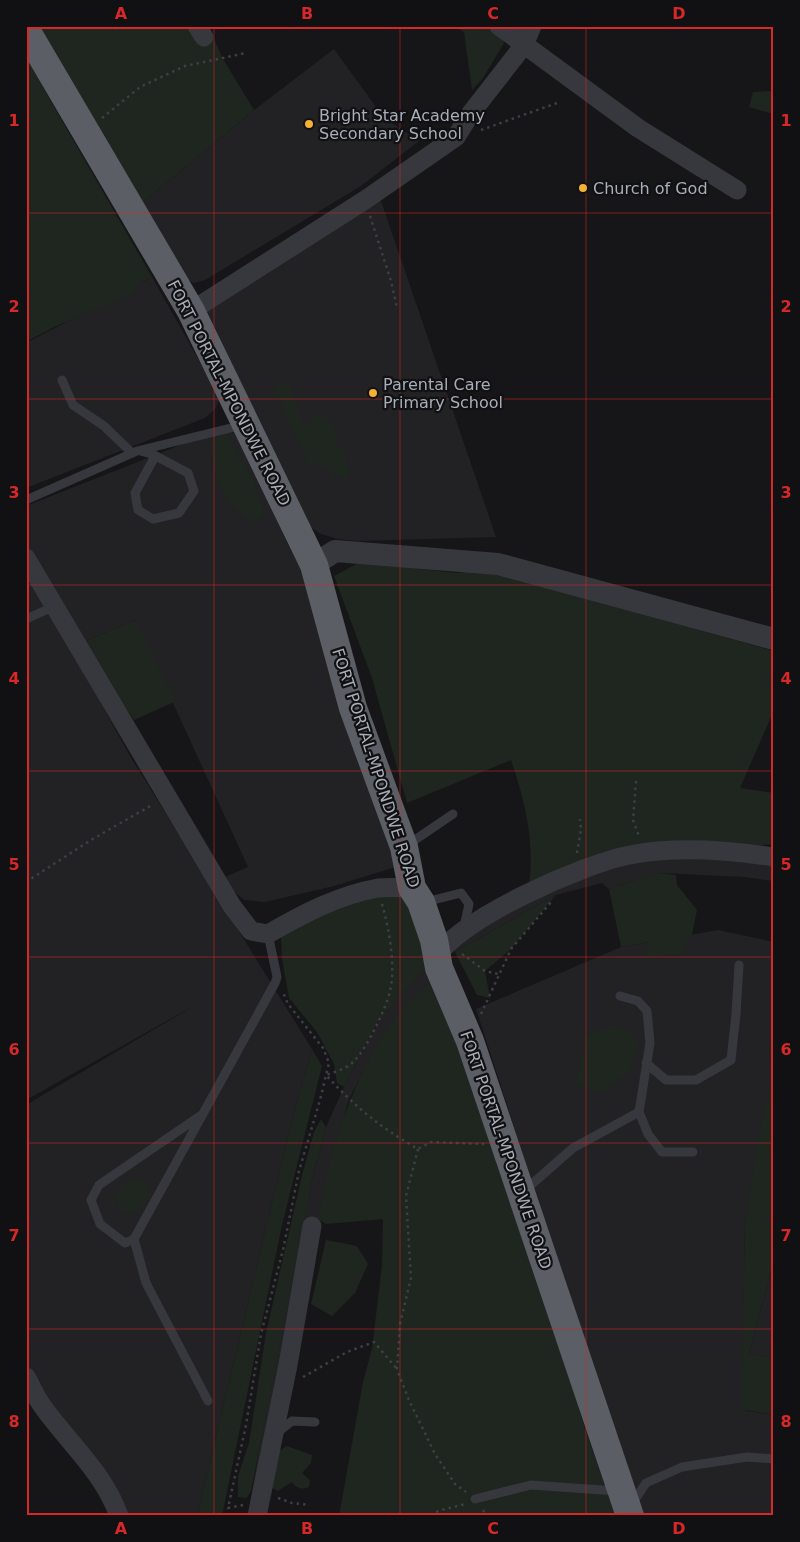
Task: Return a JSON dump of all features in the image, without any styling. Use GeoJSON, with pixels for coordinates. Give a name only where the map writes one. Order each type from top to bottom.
{"type":"FeatureCollection","features":[{"type":"Feature","properties":{"kind":"highway","name":"FORT PORTAL-MPONDWE ROAD"},"geometry":{"type":"LineString","coordinates":[[26,30],[191,311],[314,565],[353,708],[404,847],[417,895],[470,1041],[627,1505]]}},
{"type":"Feature","properties":{"kind":"street"},"geometry":{"type":"LineString","coordinates":[[499,26],[638,128],[737,190]]}},
{"type":"Feature","properties":{"kind":"street"},"geometry":{"type":"LineString","coordinates":[[191,311],[365,200],[456,138],[471,113],[524,45],[532,26]]}},
{"type":"Feature","properties":{"kind":"street"},"geometry":{"type":"LineString","coordinates":[[314,565],[335,551],[498,564],[774,639]]}},
{"type":"Feature","properties":{"kind":"street"},"geometry":{"type":"LineString","coordinates":[[26,558],[239,917],[251,931],[268,934],[296,917],[378,888],[417,895]]}},
{"type":"Feature","properties":{"kind":"street"},"geometry":{"type":"LineString","coordinates":[[439,953],[463,932],[491,913],[567,876],[630,855],[681,851],[747,853],[774,857]]}},
{"type":"Feature","properties":{"kind":"street"},"geometry":{"type":"LineString","coordinates":[[257,1516],[312,1226]]}},
{"type":"Feature","properties":{"kind":"street"},"geometry":{"type":"LineString","coordinates":[[26,1376],[42,1406],[89,1464],[113,1499],[119,1516]]}},
{"type":"Feature","properties":{"kind":"lane"},"geometry":{"type":"LineString","coordinates":[[62,380],[73,404],[104,426],[135,452],[152,454],[188,474],[194,491],[179,513],[153,519],[138,510],[135,493],[153,460],[152,454]]}},
{"type":"Feature","properties":{"kind":"lane"},"geometry":{"type":"LineString","coordinates":[[26,500],[135,452],[246,424]]}},
{"type":"Feature","properties":{"kind":"lane"},"geometry":{"type":"LineString","coordinates":[[26,619],[55,606]]}},
{"type":"Feature","properties":{"kind":"lane"},"geometry":{"type":"LineString","coordinates":[[404,847],[452,814]]}},
{"type":"Feature","properties":{"kind":"lane"},"geometry":{"type":"LineString","coordinates":[[417,895],[461,893],[469,904],[463,932]]}},
{"type":"Feature","properties":{"kind":"lane"},"geometry":{"type":"LineString","coordinates":[[203,1114],[99,1184],[91,1200],[100,1224],[125,1243],[134,1239],[203,1114],[277,977],[268,934]]}},
{"type":"Feature","properties":{"kind":"lane"},"geometry":{"type":"LineString","coordinates":[[646,1062],[666,1080],[696,1080],[730,1060],[736,1014],[739,965]]}},
{"type":"Feature","properties":{"kind":"lane"},"geometry":{"type":"LineString","coordinates":[[620,996],[638,1001],[648,1011],[650,1043],[639,1112],[648,1134],[662,1152],[693,1152]]}},
{"type":"Feature","properties":{"kind":"lane"},"geometry":{"type":"LineString","coordinates":[[522,1193],[573,1148],[639,1112]]}},
{"type":"Feature","properties":{"kind":"lane"},"geometry":{"type":"LineString","coordinates":[[134,1239],[146,1282],[208,1401]]}},
{"type":"Feature","properties":{"kind":"lane"},"geometry":{"type":"LineString","coordinates":[[271,1441],[279,1431],[292,1421],[315,1422]]}},
{"type":"Feature","properties":{"kind":"lane"},"geometry":{"type":"LineString","coordinates":[[475,1499],[531,1485],[627,1505],[646,1483],[682,1467],[747,1457],[774,1459]]}},
{"type":"Feature","properties":{"kind":"path"},"geometry":{"type":"LineString","coordinates":[[86,131],[140,87],[185,66],[246,53]]}},
{"type":"Feature","properties":{"kind":"path"},"geometry":{"type":"LineString","coordinates":[[456,138],[557,103]]}},
{"type":"Feature","properties":{"kind":"path"},"geometry":{"type":"LineString","coordinates":[[365,200],[391,281],[397,308]]}},
{"type":"Feature","properties":{"kind":"path"},"geometry":{"type":"LineString","coordinates":[[636,781],[633,820],[645,854]]}},
{"type":"Feature","properties":{"kind":"path"},"geometry":{"type":"LineString","coordinates":[[26,882],[91,840],[168,795]]}},
{"type":"Feature","properties":{"kind":"path"},"geometry":{"type":"LineString","coordinates":[[470,1041],[498,974],[511,949],[556,895],[574,867],[581,829],[580,819]]}},
{"type":"Feature","properties":{"kind":"path"},"geometry":{"type":"LineString","coordinates":[[326,1075],[345,1068],[356,1059],[379,1020],[391,990],[391,934],[378,888]]}},
{"type":"Feature","properties":{"kind":"path"},"geometry":{"type":"LineString","coordinates":[[439,953],[459,951],[485,971],[498,974]]}},
{"type":"Feature","properties":{"kind":"path"},"geometry":{"type":"LineString","coordinates":[[228,1508],[246,1425],[262,1334],[283,1250],[299,1171],[329,1063],[323,1048],[288,1004],[277,977]]}},
{"type":"Feature","properties":{"kind":"path"},"geometry":{"type":"LineString","coordinates":[[326,1075],[357,1108],[391,1134],[418,1149]]}},
{"type":"Feature","properties":{"kind":"path"},"geometry":{"type":"LineString","coordinates":[[397,1369],[400,1324],[411,1278],[406,1196],[418,1149],[431,1142],[479,1144],[497,1147],[509,1159]]}},
{"type":"Feature","properties":{"kind":"path"},"geometry":{"type":"LineString","coordinates":[[282,1389],[292,1386],[308,1374],[346,1352],[374,1342],[397,1369],[408,1398],[435,1454],[455,1484],[475,1499],[487,1516]]}},
{"type":"Feature","properties":{"kind":"path"},"geometry":{"type":"LineString","coordinates":[[431,1516],[438,1511],[463,1506],[475,1499]]}},
{"type":"Feature","properties":{"kind":"shaded area"},"geometry":{"type":"Polygon","coordinates":[[[36,26],[208,26],[223,59],[254,110],[138,206],[36,26]]]}},
{"type":"Feature","properties":{"kind":"shaded area"},"geometry":{"type":"Polygon","coordinates":[[[454,26],[499,26],[504,43],[483,78],[472,90],[464,32],[454,26]]]}},
{"type":"Feature","properties":{"kind":"shaded area"},"geometry":{"type":"Polygon","coordinates":[[[334,49],[384,118],[419,141],[361,186],[205,280],[194,283],[184,279],[138,206],[254,110],[334,49]]]}},
{"type":"Feature","properties":{"kind":"shaded area"},"geometry":{"type":"Polygon","coordinates":[[[26,58],[152,277],[142,282],[128,295],[54,327],[26,342],[26,58]]]}},
{"type":"Feature","properties":{"kind":"shaded area"},"geometry":{"type":"Polygon","coordinates":[[[753,92],[774,92],[774,116],[773,114],[749,107],[753,92]]]}},
{"type":"Feature","properties":{"kind":"shaded area"},"geometry":{"type":"Polygon","coordinates":[[[379,195],[496,537],[356,541],[338,539],[321,534],[307,525],[203,302],[379,195]]]}},
{"type":"Feature","properties":{"kind":"shaded area"},"geometry":{"type":"Polygon","coordinates":[[[152,277],[220,398],[215,409],[205,418],[26,488],[26,343],[152,277]]]}},
{"type":"Feature","properties":{"kind":"shaded area"},"geometry":{"type":"Polygon","coordinates":[[[285,380],[291,387],[303,425],[309,423],[317,414],[328,418],[336,432],[338,447],[344,450],[350,477],[342,478],[325,467],[308,464],[275,390],[285,380]]]}},
{"type":"Feature","properties":{"kind":"shaded area"},"geometry":{"type":"Polygon","coordinates":[[[216,431],[238,433],[288,545],[300,567],[399,866],[334,886],[265,902],[244,900],[229,887],[225,877],[248,867],[135,620],[82,643],[26,554],[26,506],[216,431]]]}},
{"type":"Feature","properties":{"kind":"shaded area"},"geometry":{"type":"Polygon","coordinates":[[[213,435],[228,436],[254,482],[264,513],[254,524],[235,507],[220,486],[213,461],[213,435]]]}},
{"type":"Feature","properties":{"kind":"shaded area"},"geometry":{"type":"Polygon","coordinates":[[[360,562],[457,573],[482,570],[774,651],[774,710],[740,788],[774,793],[774,844],[740,847],[669,841],[620,850],[529,885],[531,853],[528,822],[511,760],[407,803],[372,678],[334,576],[360,562]]]}},
{"type":"Feature","properties":{"kind":"shaded area"},"geometry":{"type":"Polygon","coordinates":[[[26,574],[49,610],[130,756],[312,1049],[292,1119],[197,1516],[127,1516],[26,1381],[26,1105],[197,1004],[26,1100],[26,574]]]}},
{"type":"Feature","properties":{"kind":"shaded area"},"geometry":{"type":"Polygon","coordinates":[[[135,620],[176,701],[134,720],[82,643],[135,620]]]}},
{"type":"Feature","properties":{"kind":"shaded area"},"geometry":{"type":"Polygon","coordinates":[[[774,858],[774,881],[744,877],[660,873],[609,889],[602,883],[556,895],[455,952],[453,947],[502,913],[569,880],[634,859],[774,858]]]}},
{"type":"Feature","properties":{"kind":"shaded area"},"geometry":{"type":"Polygon","coordinates":[[[659,873],[676,875],[677,885],[697,910],[692,935],[679,954],[647,958],[649,942],[621,947],[609,889],[659,873]]]}},
{"type":"Feature","properties":{"kind":"shaded area"},"geometry":{"type":"Polygon","coordinates":[[[399,884],[435,957],[377,1023],[344,1087],[337,1083],[334,1064],[317,1032],[289,998],[282,959],[281,938],[302,915],[399,884]]]}},
{"type":"Feature","properties":{"kind":"shaded area"},"geometry":{"type":"Polygon","coordinates":[[[556,895],[511,949],[485,971],[490,998],[477,995],[455,952],[556,895]]]}},
{"type":"Feature","properties":{"kind":"shaded area"},"geometry":{"type":"Polygon","coordinates":[[[718,930],[774,942],[774,1073],[745,1226],[742,1410],[774,1415],[774,1516],[640,1516],[476,1009],[621,947],[718,930]]]}},
{"type":"Feature","properties":{"kind":"shaded area"},"geometry":{"type":"Polygon","coordinates":[[[435,957],[438,975],[373,1053],[349,1099],[322,1199],[297,1338],[261,1516],[248,1516],[268,1395],[313,1175],[326,1127],[344,1087],[379,1020],[435,957]]]}},
{"type":"Feature","properties":{"kind":"shaded area"},"geometry":{"type":"Polygon","coordinates":[[[438,975],[497,1147],[496,1163],[562,1348],[583,1422],[615,1516],[339,1516],[363,1382],[372,1349],[382,1265],[383,1219],[326,1224],[318,1219],[337,1138],[356,1087],[368,1062],[401,1010],[438,975]]]}},
{"type":"Feature","properties":{"kind":"shaded area"},"geometry":{"type":"Polygon","coordinates":[[[612,1025],[632,1034],[639,1046],[628,1073],[601,1093],[575,1083],[587,1035],[612,1025]]]}},
{"type":"Feature","properties":{"kind":"shaded area"},"geometry":{"type":"Polygon","coordinates":[[[312,1049],[322,1066],[282,1225],[222,1516],[197,1516],[292,1119],[312,1049]]]}},
{"type":"Feature","properties":{"kind":"shaded area"},"geometry":{"type":"Polygon","coordinates":[[[774,1070],[774,1260],[749,1353],[774,1358],[774,1415],[746,1410],[741,1414],[745,1226],[758,1141],[774,1070]]]}},
{"type":"Feature","properties":{"kind":"shaded area"},"geometry":{"type":"Polygon","coordinates":[[[321,1119],[326,1127],[313,1175],[251,1491],[247,1498],[238,1497],[238,1476],[249,1443],[266,1333],[302,1175],[314,1132],[321,1119]]]}},
{"type":"Feature","properties":{"kind":"shaded area"},"geometry":{"type":"Polygon","coordinates":[[[141,1178],[149,1188],[147,1200],[139,1211],[128,1214],[118,1207],[116,1193],[128,1181],[141,1178]]]}},
{"type":"Feature","properties":{"kind":"shaded area"},"geometry":{"type":"Polygon","coordinates":[[[326,1240],[357,1246],[368,1264],[355,1293],[332,1316],[311,1304],[326,1240]]]}},
{"type":"Feature","properties":{"kind":"shaded area"},"geometry":{"type":"Polygon","coordinates":[[[774,1260],[774,1358],[749,1353],[774,1260]]]}},
{"type":"Feature","properties":{"kind":"shaded area"},"geometry":{"type":"Polygon","coordinates":[[[287,1446],[312,1455],[311,1463],[302,1473],[310,1480],[309,1487],[300,1488],[292,1482],[278,1491],[272,1488],[273,1455],[287,1446]]]}},
{"type":"Feature","properties":{"kind":"place","name":"Bright Star Academy Secondary School"},"geometry":{"type":"Point","coordinates":[309,124]}},
{"type":"Feature","properties":{"kind":"place","name":"Church of God"},"geometry":{"type":"Point","coordinates":[583,188]}},
{"type":"Feature","properties":{"kind":"place","name":"Parental Care Primary School"},"geometry":{"type":"Point","coordinates":[373,393]}}]}
